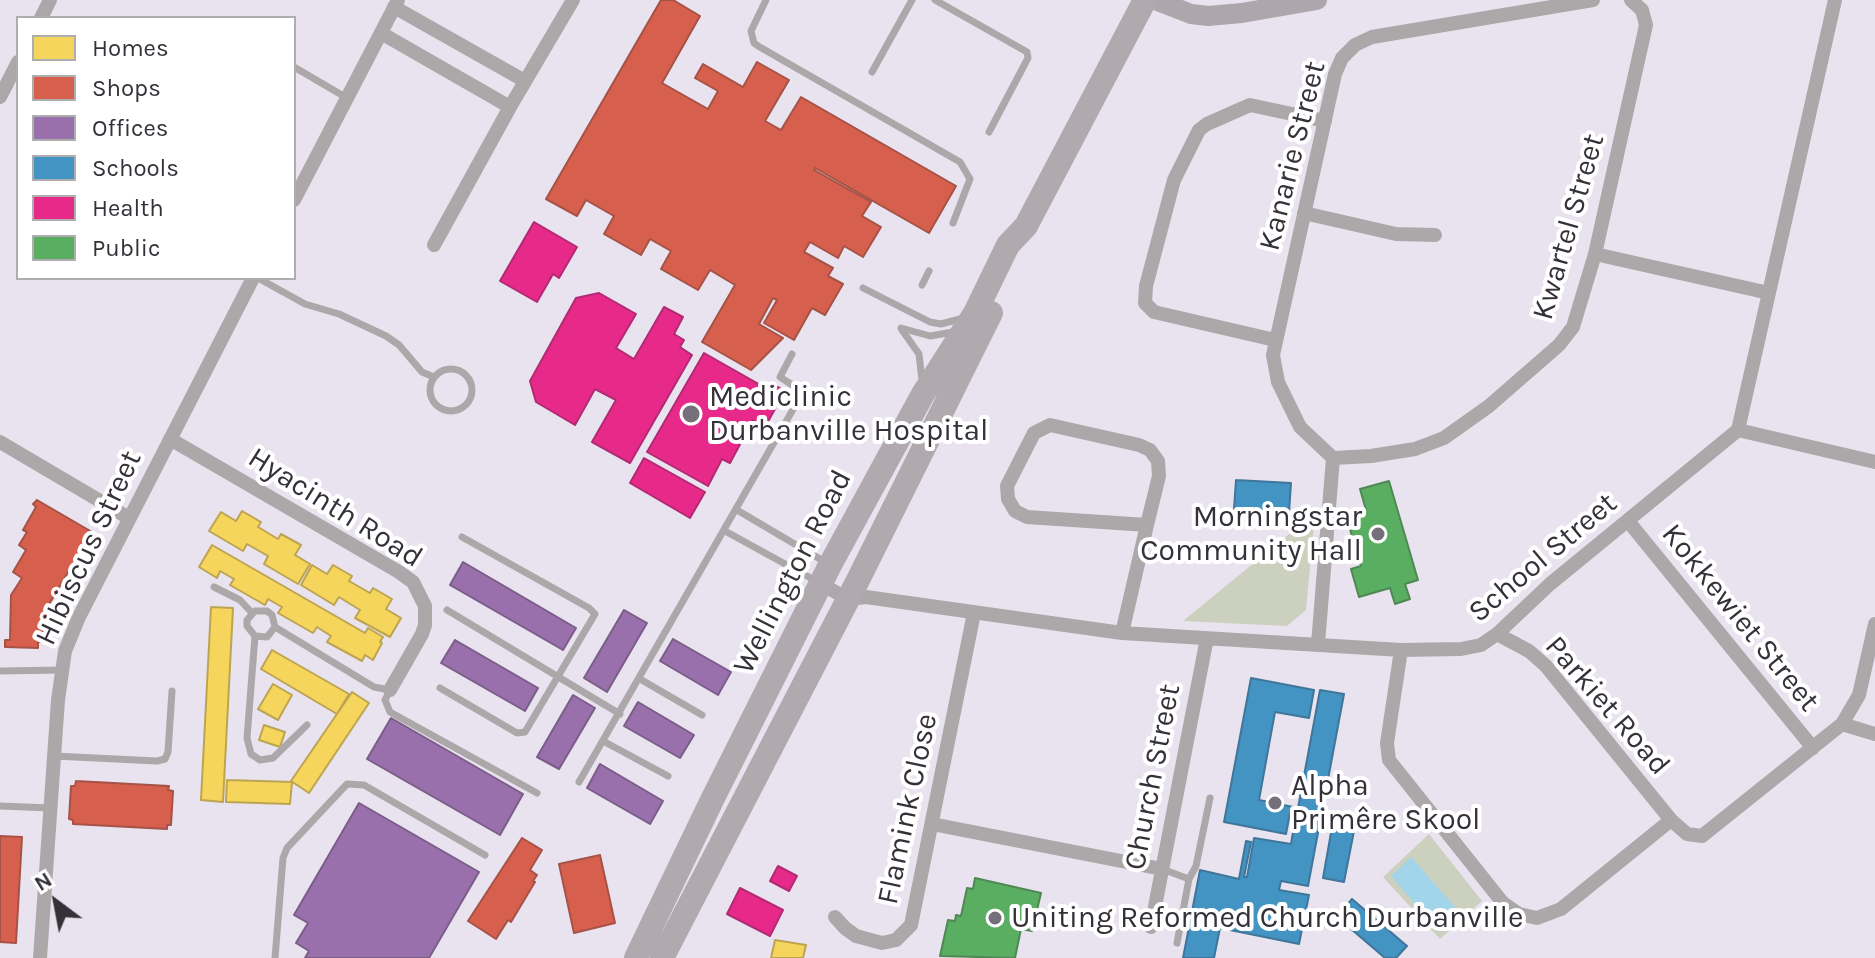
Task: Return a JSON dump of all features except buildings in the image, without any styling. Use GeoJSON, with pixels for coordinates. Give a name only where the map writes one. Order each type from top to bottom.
{"type":"FeatureCollection","features":[{"type":"Feature","properties":{"kind":"main road","name":"Wellington Road"},"geometry":{"type":"LineString","coordinates":[[662,958],[857,592],[1008,245],[1026,226],[1145,0]]}},
{"type":"Feature","properties":{"kind":"main road"},"geometry":{"type":"LineString","coordinates":[[1155,0],[1191,14],[1208,16],[1317,0]]}},
{"type":"Feature","properties":{"kind":"main road","name":"Wellington Road"},"geometry":{"type":"LineString","coordinates":[[636,958],[826,574],[923,394],[977,318]]}},
{"type":"Feature","properties":{"kind":"main road"},"geometry":{"type":"LineString","coordinates":[[676,931],[681,958]]}},
{"type":"Feature","properties":{"kind":"street"},"geometry":{"type":"LineString","coordinates":[[434,245],[573,0]]}},
{"type":"Feature","properties":{"kind":"street","name":"Kanarie Street"},"geometry":{"type":"LineString","coordinates":[[1333,458],[1300,427],[1278,382],[1273,355],[1338,66],[1348,51],[1363,40],[1593,0]]}},
{"type":"Feature","properties":{"kind":"street"},"geometry":{"type":"LineString","coordinates":[[1835,0],[1738,430],[1875,462]]}},
{"type":"Feature","properties":{"kind":"street"},"geometry":{"type":"LineString","coordinates":[[296,191],[381,33],[391,2],[525,81]]}},
{"type":"Feature","properties":{"kind":"street","name":"Kwartel Street"},"geometry":{"type":"LineString","coordinates":[[1333,458],[1371,456],[1424,447],[1444,438],[1489,406],[1570,333],[1595,254],[1646,25],[1637,5]]}},
{"type":"Feature","properties":{"kind":"street"},"geometry":{"type":"LineString","coordinates":[[381,33],[510,107]]}},
{"type":"Feature","properties":{"kind":"street"},"geometry":{"type":"LineString","coordinates":[[0,97],[16,66]]}},
{"type":"Feature","properties":{"kind":"street"},"geometry":{"type":"LineString","coordinates":[[1275,340],[1154,312],[1145,303],[1146,286],[1174,180],[1199,130],[1250,105],[1325,121]]}},
{"type":"Feature","properties":{"kind":"street"},"geometry":{"type":"LineString","coordinates":[[1304,213],[1396,234],[1435,235]]}},
{"type":"Feature","properties":{"kind":"street"},"geometry":{"type":"LineString","coordinates":[[1595,254],[1769,293]]}},
{"type":"Feature","properties":{"kind":"street","name":"Hibiscus Street"},"geometry":{"type":"LineString","coordinates":[[40,958],[61,670],[79,617],[255,280]]}},
{"type":"Feature","properties":{"kind":"street"},"geometry":{"type":"LineString","coordinates":[[1122,633],[1147,525],[1159,468],[1158,461],[1150,450],[1139,445],[1050,425],[1034,433],[1007,486],[1008,499],[1015,511],[1027,517],[1147,525]]}},
{"type":"Feature","properties":{"kind":"street","name":"School Street"},"geometry":{"type":"LineString","coordinates":[[826,574],[857,592],[974,613],[1122,633],[1401,650],[1472,648],[1497,634],[1550,584],[1738,430]]}},
{"type":"Feature","properties":{"kind":"street","name":"Hyacinth Road"},"geometry":{"type":"LineString","coordinates":[[170,439],[413,582],[425,606],[425,625],[390,690]]}},
{"type":"Feature","properties":{"kind":"street"},"geometry":{"type":"LineString","coordinates":[[0,442],[129,518]]}},
{"type":"Feature","properties":{"kind":"street"},"geometry":{"type":"LineString","coordinates":[[1318,644],[1333,458]]}},
{"type":"Feature","properties":{"kind":"street","name":"Kokkewiet Street"},"geometry":{"type":"LineString","coordinates":[[1628,521],[1813,748]]}},
{"type":"Feature","properties":{"kind":"street","name":"School Street"},"geometry":{"type":"LineString","coordinates":[[826,574],[857,592]]}},
{"type":"Feature","properties":{"kind":"street","name":"Flamink Close"},"geometry":{"type":"LineString","coordinates":[[835,917],[850,932],[882,943],[896,940],[907,931],[914,918],[974,613]]}},
{"type":"Feature","properties":{"kind":"street"},"geometry":{"type":"LineString","coordinates":[[1401,650],[1387,743],[1389,760],[1510,909],[1528,917],[1553,914],[1671,820],[1687,834],[1702,836],[1842,724],[1859,695],[1875,624]]}},
{"type":"Feature","properties":{"kind":"street","name":"Parkiet Road"},"geometry":{"type":"LineString","coordinates":[[1497,634],[1529,651],[1546,666],[1671,820]]}},
{"type":"Feature","properties":{"kind":"street","name":"Church Street"},"geometry":{"type":"LineString","coordinates":[[1151,927],[1207,638]]}},
{"type":"Feature","properties":{"kind":"street"},"geometry":{"type":"LineString","coordinates":[[1842,724],[1875,734]]}},
{"type":"Feature","properties":{"kind":"street"},"geometry":{"type":"LineString","coordinates":[[932,824],[1162,869]]}},
{"type":"Feature","properties":{"kind":"lane"},"geometry":{"type":"LineString","coordinates":[[766,0],[751,31],[754,43],[960,162],[970,179],[953,223]]}},
{"type":"Feature","properties":{"kind":"lane"},"geometry":{"type":"LineString","coordinates":[[872,72],[912,0]]}},
{"type":"Feature","properties":{"kind":"lane"},"geometry":{"type":"LineString","coordinates":[[935,0],[1027,52],[1028,58],[989,132]]}},
{"type":"Feature","properties":{"kind":"lane"},"geometry":{"type":"LineString","coordinates":[[296,68],[347,98]]}},
{"type":"Feature","properties":{"kind":"lane"},"geometry":{"type":"LineString","coordinates":[[922,285],[929,271]]}},
{"type":"Feature","properties":{"kind":"lane"},"geometry":{"type":"LineString","coordinates":[[260,280],[305,304],[339,314],[393,340],[422,372],[434,377]]}},
{"type":"Feature","properties":{"kind":"lane"},"geometry":{"type":"LineString","coordinates":[[863,288],[930,322],[977,318]]}},
{"type":"Feature","properties":{"kind":"lane"},"geometry":{"type":"LineString","coordinates":[[923,394],[919,354],[901,328],[930,336],[948,335],[977,318]]}},
{"type":"Feature","properties":{"kind":"lane"},"geometry":{"type":"LineString","coordinates":[[579,782],[803,392],[780,377],[792,354]]}},
{"type":"Feature","properties":{"kind":"lane"},"geometry":{"type":"LineString","coordinates":[[453,368],[466,374],[473,386],[473,393],[466,405],[453,411],[440,408],[431,397],[434,377],[453,368]]}},
{"type":"Feature","properties":{"kind":"lane"},"geometry":{"type":"LineString","coordinates":[[737,510],[826,574]]}},
{"type":"Feature","properties":{"kind":"lane"},"geometry":{"type":"LineString","coordinates":[[725,531],[826,574]]}},
{"type":"Feature","properties":{"kind":"lane"},"geometry":{"type":"LineString","coordinates":[[440,688],[521,734],[528,730],[594,617],[593,611],[462,537]]}},
{"type":"Feature","properties":{"kind":"lane"},"geometry":{"type":"LineString","coordinates":[[214,587],[240,600],[252,613]]}},
{"type":"Feature","properties":{"kind":"lane"},"geometry":{"type":"LineString","coordinates":[[307,725],[273,758],[260,760],[251,754],[247,738],[255,636],[247,626],[252,613],[261,609],[272,615],[275,627],[374,687],[390,690],[385,700],[390,712],[537,793]]}},
{"type":"Feature","properties":{"kind":"lane"},"geometry":{"type":"LineString","coordinates":[[447,610],[620,714]]}},
{"type":"Feature","properties":{"kind":"lane"},"geometry":{"type":"LineString","coordinates":[[255,636],[267,637],[275,627]]}},
{"type":"Feature","properties":{"kind":"lane"},"geometry":{"type":"LineString","coordinates":[[0,671],[61,670]]}},
{"type":"Feature","properties":{"kind":"lane"},"geometry":{"type":"LineString","coordinates":[[640,679],[702,715]]}},
{"type":"Feature","properties":{"kind":"lane"},"geometry":{"type":"LineString","coordinates":[[54,756],[162,761],[168,752],[172,691]]}},
{"type":"Feature","properties":{"kind":"lane"},"geometry":{"type":"LineString","coordinates":[[603,741],[668,776]]}},
{"type":"Feature","properties":{"kind":"lane"},"geometry":{"type":"LineString","coordinates":[[275,958],[282,866],[287,848],[347,784],[364,785],[485,855]]}},
{"type":"Feature","properties":{"kind":"lane"},"geometry":{"type":"LineString","coordinates":[[1177,943],[1189,879],[1196,866],[1210,798]]}},
{"type":"Feature","properties":{"kind":"lane"},"geometry":{"type":"LineString","coordinates":[[0,806],[50,808]]}},
{"type":"Feature","properties":{"kind":"lane"},"geometry":{"type":"LineString","coordinates":[[1162,869],[1189,879]]}},
{"type":"Feature","properties":{"kind":"green space"},"geometry":{"type":"Polygon","coordinates":[[[1315,513],[1306,610],[1287,626],[1183,621],[1315,513]]]}},
{"type":"Feature","properties":{"kind":"green space"},"geometry":{"type":"Polygon","coordinates":[[[1429,834],[1482,901],[1440,939],[1383,877],[1429,834]]]}},
{"type":"Feature","properties":{"kind":"water"},"geometry":{"type":"Polygon","coordinates":[[[1411,857],[1460,913],[1439,932],[1391,876],[1411,857]]]}},
{"type":"Feature","properties":{"kind":"place","name":"Mediclinic Durbanville Hospital"},"geometry":{"type":"Point","coordinates":[691,414]}},
{"type":"Feature","properties":{"kind":"place","name":"Morningstar Community Hall"},"geometry":{"type":"Point","coordinates":[1378,534]}},
{"type":"Feature","properties":{"kind":"place","name":"Alpha Primêre Skool"},"geometry":{"type":"Point","coordinates":[1275,803]}},
{"type":"Feature","properties":{"kind":"place","name":"Uniting Reformed Church Durbanville"},"geometry":{"type":"Point","coordinates":[995,918]}}]}
